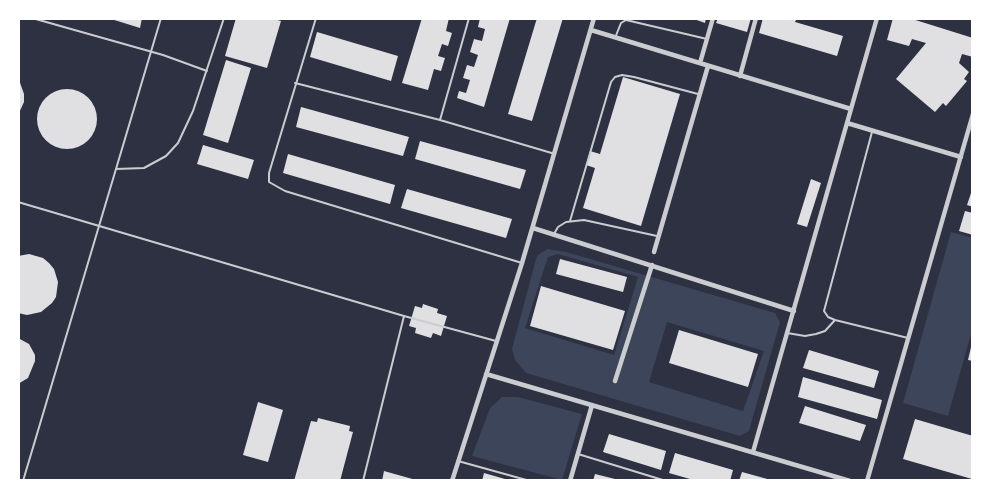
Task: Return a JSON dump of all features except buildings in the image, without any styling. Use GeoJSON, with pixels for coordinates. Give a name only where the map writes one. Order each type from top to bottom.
{"type":"FeatureCollection","features":[{"type":"Feature","properties":{"kind":"street"},"geometry":{"type":"LineString","coordinates":[[452,481],[533,228],[594,18]]}},
{"type":"Feature","properties":{"kind":"street"},"geometry":{"type":"LineString","coordinates":[[700,63],[713,18]]}},
{"type":"Feature","properties":{"kind":"street"},"geometry":{"type":"LineString","coordinates":[[740,76],[756,18]]}},
{"type":"Feature","properties":{"kind":"street"},"geometry":{"type":"LineString","coordinates":[[753,452],[877,18]]}},
{"type":"Feature","properties":{"kind":"street"},"geometry":{"type":"LineString","coordinates":[[591,30],[851,109]]}},
{"type":"Feature","properties":{"kind":"street"},"geometry":{"type":"LineString","coordinates":[[654,252],[708,66]]}},
{"type":"Feature","properties":{"kind":"street"},"geometry":{"type":"LineString","coordinates":[[867,481],[973,114]]}},
{"type":"Feature","properties":{"kind":"street"},"geometry":{"type":"LineString","coordinates":[[847,123],[961,157]]}},
{"type":"Feature","properties":{"kind":"street"},"geometry":{"type":"LineString","coordinates":[[533,228],[794,310]]}},
{"type":"Feature","properties":{"kind":"street"},"geometry":{"type":"LineString","coordinates":[[615,381],[652,265]]}},
{"type":"Feature","properties":{"kind":"street"},"geometry":{"type":"LineString","coordinates":[[486,374],[850,481]]}},
{"type":"Feature","properties":{"kind":"street"},"geometry":{"type":"LineString","coordinates":[[570,481],[592,405]]}},
{"type":"Feature","properties":{"kind":"lane"},"geometry":{"type":"LineString","coordinates":[[32,18],[151,52],[207,71]]}},
{"type":"Feature","properties":{"kind":"lane"},"geometry":{"type":"LineString","coordinates":[[23,481],[161,18]]}},
{"type":"Feature","properties":{"kind":"lane"},"geometry":{"type":"LineString","coordinates":[[116,169],[144,168],[166,156],[178,143],[193,111],[225,18]]}},
{"type":"Feature","properties":{"kind":"lane"},"geometry":{"type":"LineString","coordinates":[[316,18],[268,173],[269,182],[285,190],[522,263]]}},
{"type":"Feature","properties":{"kind":"lane"},"geometry":{"type":"LineString","coordinates":[[440,120],[469,18]]}},
{"type":"Feature","properties":{"kind":"lane"},"geometry":{"type":"LineString","coordinates":[[615,38],[623,21],[631,20],[707,39]]}},
{"type":"Feature","properties":{"kind":"lane"},"geometry":{"type":"LineString","coordinates":[[570,221],[610,82],[615,77],[622,75],[634,77],[700,94]]}},
{"type":"Feature","properties":{"kind":"lane"},"geometry":{"type":"LineString","coordinates":[[296,83],[440,120],[555,154]]}},
{"type":"Feature","properties":{"kind":"lane"},"geometry":{"type":"LineString","coordinates":[[873,129],[824,311],[828,317],[835,320],[908,338]]}},
{"type":"Feature","properties":{"kind":"lane"},"geometry":{"type":"LineString","coordinates":[[18,202],[404,316],[497,341]]}},
{"type":"Feature","properties":{"kind":"lane"},"geometry":{"type":"LineString","coordinates":[[554,234],[558,227],[570,221],[584,220],[660,237]]}},
{"type":"Feature","properties":{"kind":"lane"},"geometry":{"type":"LineString","coordinates":[[363,481],[404,316]]}},
{"type":"Feature","properties":{"kind":"lane"},"geometry":{"type":"LineString","coordinates":[[788,333],[805,336],[816,334],[825,330],[835,320]]}},
{"type":"Feature","properties":{"kind":"lane"},"geometry":{"type":"LineString","coordinates":[[578,454],[666,481]]}},
{"type":"Feature","properties":{"kind":"lane"},"geometry":{"type":"LineString","coordinates":[[458,461],[530,481]]}},
{"type":"Feature","properties":{"kind":"shaded area"},"geometry":{"type":"Polygon","coordinates":[[[951,232],[973,238],[973,327],[948,416],[903,403],[951,232]]]}},
{"type":"Feature","properties":{"kind":"shaded area"},"geometry":{"type":"Polygon","coordinates":[[[547,249],[566,252],[775,313],[780,322],[749,431],[740,436],[526,373],[515,360],[512,349],[538,255],[547,249]],[[558,254],[548,257],[525,328],[614,355],[638,277],[558,254]],[[667,322],[649,382],[743,411],[764,351],[667,322]]]}},
{"type":"Feature","properties":{"kind":"shaded area"},"geometry":{"type":"Polygon","coordinates":[[[502,397],[518,397],[582,414],[562,480],[472,456],[490,408],[502,397]]]}}]}
